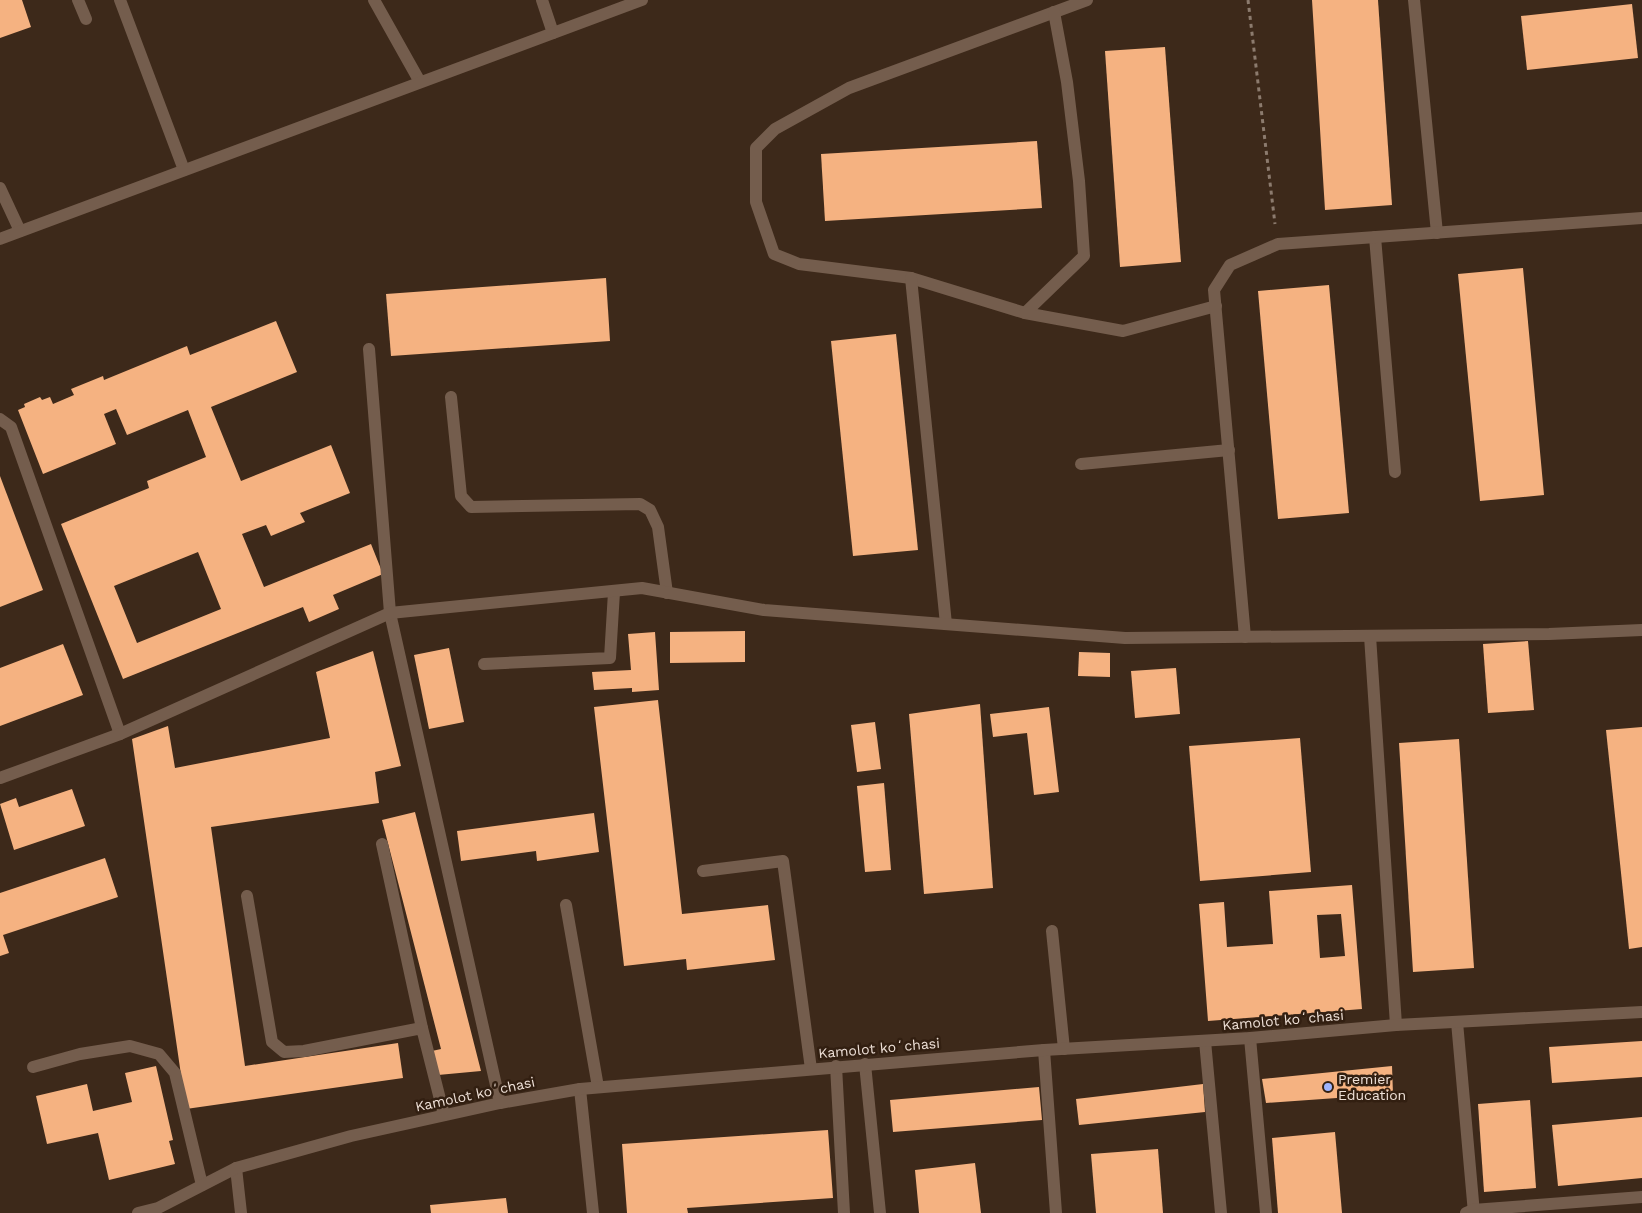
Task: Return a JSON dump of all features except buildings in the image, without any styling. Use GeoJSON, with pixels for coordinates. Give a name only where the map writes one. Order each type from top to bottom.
{"type":"FeatureCollection","features":[{"type":"Feature","properties":{"kind":"street"},"geometry":{"type":"LineString","coordinates":[[78,0],[86,19]]}},
{"type":"Feature","properties":{"kind":"street"},"geometry":{"type":"LineString","coordinates":[[120,0],[184,170]]}},
{"type":"Feature","properties":{"kind":"street"},"geometry":{"type":"LineString","coordinates":[[374,0],[420,82]]}},
{"type":"Feature","properties":{"kind":"street"},"geometry":{"type":"LineString","coordinates":[[542,0],[553,33]]}},
{"type":"Feature","properties":{"kind":"street"},"geometry":{"type":"LineString","coordinates":[[0,239],[642,0]]}},
{"type":"Feature","properties":{"kind":"street"},"geometry":{"type":"LineString","coordinates":[[1087,0],[849,88],[775,129],[756,148],[756,202],[774,254],[799,264],[911,278],[1025,313],[1123,331],[1216,306]]}},
{"type":"Feature","properties":{"kind":"street"},"geometry":{"type":"LineString","coordinates":[[1414,0],[1437,233]]}},
{"type":"Feature","properties":{"kind":"street"},"geometry":{"type":"LineString","coordinates":[[1025,313],[1084,256],[1079,181],[1067,82],[1054,12]]}},
{"type":"Feature","properties":{"kind":"street"},"geometry":{"type":"LineString","coordinates":[[0,188],[20,231]]}},
{"type":"Feature","properties":{"kind":"street"},"geometry":{"type":"LineString","coordinates":[[1245,637],[1214,290],[1230,265],[1278,244],[1642,218]]}},
{"type":"Feature","properties":{"kind":"street"},"geometry":{"type":"LineString","coordinates":[[1375,237],[1395,472]]}},
{"type":"Feature","properties":{"kind":"street"},"geometry":{"type":"LineString","coordinates":[[911,278],[946,624]]}},
{"type":"Feature","properties":{"kind":"street"},"geometry":{"type":"LineString","coordinates":[[369,349],[390,613],[500,1103]]}},
{"type":"Feature","properties":{"kind":"street"},"geometry":{"type":"LineString","coordinates":[[451,397],[461,496],[471,507],[640,504],[650,510],[658,528],[666,593]]}},
{"type":"Feature","properties":{"kind":"street"},"geometry":{"type":"LineString","coordinates":[[0,419],[11,427],[120,734]]}},
{"type":"Feature","properties":{"kind":"street"},"geometry":{"type":"LineString","coordinates":[[1080,464],[1229,450]]}},
{"type":"Feature","properties":{"kind":"street"},"geometry":{"type":"LineString","coordinates":[[0,778],[120,734],[390,613],[642,588],[764,610],[1125,638],[1549,634],[1642,630]]}},
{"type":"Feature","properties":{"kind":"street"},"geometry":{"type":"LineString","coordinates":[[484,664],[610,658],[614,592]]}},
{"type":"Feature","properties":{"kind":"street"},"geometry":{"type":"LineString","coordinates":[[1370,636],[1396,1025]]}},
{"type":"Feature","properties":{"kind":"street"},"geometry":{"type":"LineString","coordinates":[[382,844],[422,1028],[444,1115]]}},
{"type":"Feature","properties":{"kind":"street"},"geometry":{"type":"LineString","coordinates":[[702,871],[783,861],[811,1069]]}},
{"type":"Feature","properties":{"kind":"street"},"geometry":{"type":"LineString","coordinates":[[246,896],[272,1042],[284,1052],[304,1051],[422,1028]]}},
{"type":"Feature","properties":{"kind":"street"},"geometry":{"type":"LineString","coordinates":[[566,905],[598,1087]]}},
{"type":"Feature","properties":{"kind":"street"},"geometry":{"type":"LineString","coordinates":[[1052,931],[1064,1049]]}},
{"type":"Feature","properties":{"kind":"street","name":"Kamolot koʻchasi"},"geometry":{"type":"LineString","coordinates":[[138,1213],[158,1208],[236,1168],[351,1136],[500,1103],[580,1089],[1044,1050],[1250,1038],[1396,1025],[1642,1012]]}},
{"type":"Feature","properties":{"kind":"street"},"geometry":{"type":"LineString","coordinates":[[1457,1022],[1471,1212],[1642,1197]]}},
{"type":"Feature","properties":{"kind":"street"},"geometry":{"type":"LineString","coordinates":[[1250,1038],[1266,1213]]}},
{"type":"Feature","properties":{"kind":"street"},"geometry":{"type":"LineString","coordinates":[[1205,1041],[1221,1213]]}},
{"type":"Feature","properties":{"kind":"street"},"geometry":{"type":"LineString","coordinates":[[32,1067],[80,1054],[130,1046],[159,1054],[176,1073],[202,1186]]}},
{"type":"Feature","properties":{"kind":"street"},"geometry":{"type":"LineString","coordinates":[[1044,1050],[1056,1213]]}},
{"type":"Feature","properties":{"kind":"street"},"geometry":{"type":"LineString","coordinates":[[865,1064],[880,1213]]}},
{"type":"Feature","properties":{"kind":"street"},"geometry":{"type":"LineString","coordinates":[[836,1066],[844,1213]]}},
{"type":"Feature","properties":{"kind":"street"},"geometry":{"type":"LineString","coordinates":[[580,1089],[593,1213]]}},
{"type":"Feature","properties":{"kind":"street"},"geometry":{"type":"LineString","coordinates":[[236,1168],[241,1213]]}},
{"type":"Feature","properties":{"kind":"path"},"geometry":{"type":"LineString","coordinates":[[1248,0],[1278,244]]}},
{"type":"Feature","properties":{"kind":"place","name":"Premier Education"},"geometry":{"type":"Point","coordinates":[1328,1087]}}]}
